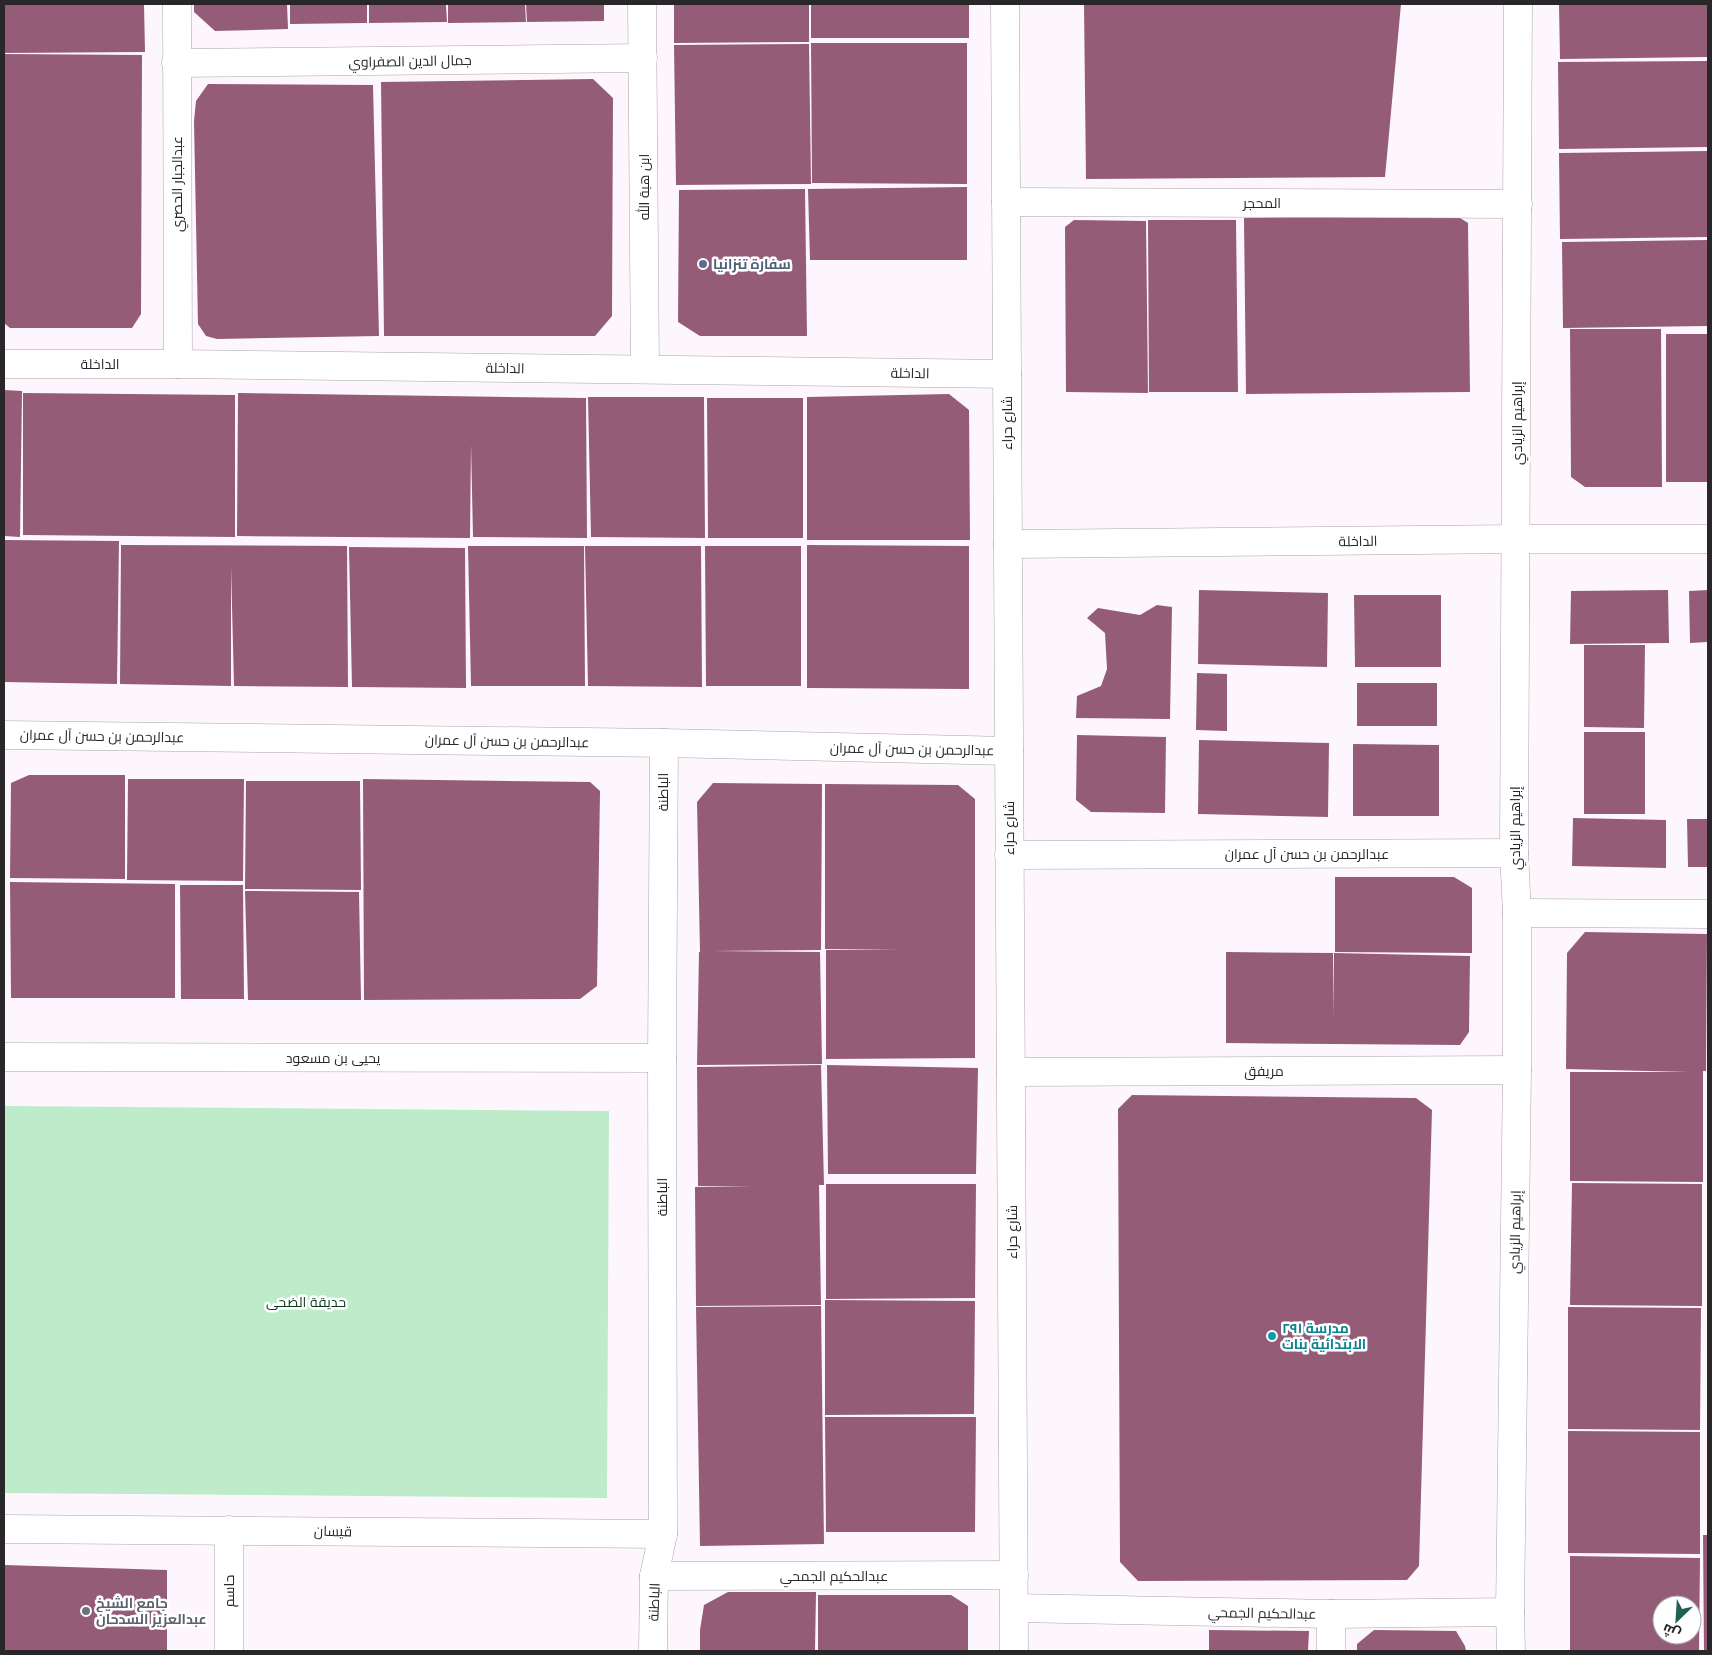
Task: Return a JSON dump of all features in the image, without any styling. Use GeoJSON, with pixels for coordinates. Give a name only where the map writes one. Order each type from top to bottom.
{"type":"FeatureCollection","features":[{"type":"Feature","properties":{"kind":"street","name":"عبدالجبار الحصري"},"geometry":{"type":"LineString","coordinates":[[177,4],[178,364]]}},
{"type":"Feature","properties":{"kind":"street","name":"ابن هبة الله"},"geometry":{"type":"LineString","coordinates":[[642,4],[645,369]]}},
{"type":"Feature","properties":{"kind":"street","name":"شارع حراء"},"geometry":{"type":"LineString","coordinates":[[1005,4],[1014,1651]]}},
{"type":"Feature","properties":{"kind":"street","name":"إبراهيم الزيادي"},"geometry":{"type":"LineString","coordinates":[[1511,1651],[1517,1070],[1517,913],[1514,853],[1518,4]]}},
{"type":"Feature","properties":{"kind":"street","name":"جمال الدين الصفراوي"},"geometry":{"type":"LineString","coordinates":[[176,63],[643,58]]}},
{"type":"Feature","properties":{"kind":"street","name":"المحجر"},"geometry":{"type":"LineString","coordinates":[[1006,202],[1518,204]]}},
{"type":"Feature","properties":{"kind":"street","name":"الداخلة"},"geometry":{"type":"LineString","coordinates":[[4,364],[178,364],[1007,374]]}},
{"type":"Feature","properties":{"kind":"street","name":"الداخلة"},"geometry":{"type":"LineString","coordinates":[[1008,544],[1708,539]]}},
{"type":"Feature","properties":{"kind":"street","name":"عبدالرحمن بن حسن آل عمران"},"geometry":{"type":"LineString","coordinates":[[4,735],[664,743],[1009,751]]}},
{"type":"Feature","properties":{"kind":"street","name":"الباطنة"},"geometry":{"type":"LineString","coordinates":[[653,1651],[654,1576],[663,1534],[662,1058],[664,743]]}},
{"type":"Feature","properties":{"kind":"street","name":"عبدالرحمن بن حسن آل عمران"},"geometry":{"type":"LineString","coordinates":[[1010,855],[1514,853]]}},
{"type":"Feature","properties":{"kind":"street"},"geometry":{"type":"LineString","coordinates":[[1517,913],[1708,914]]}},
{"type":"Feature","properties":{"kind":"street","name":"يحيى بن مسعود"},"geometry":{"type":"LineString","coordinates":[[4,1057],[662,1058]]}},
{"type":"Feature","properties":{"kind":"street","name":"مريفق"},"geometry":{"type":"LineString","coordinates":[[1011,1072],[1517,1070]]}},
{"type":"Feature","properties":{"kind":"street","name":"قيسان"},"geometry":{"type":"LineString","coordinates":[[4,1529],[663,1534]]}},
{"type":"Feature","properties":{"kind":"street","name":"حاسم"},"geometry":{"type":"LineString","coordinates":[[229,1530],[229,1651]]}},
{"type":"Feature","properties":{"kind":"street","name":"عبدالحكيم الجمحي"},"geometry":{"type":"LineString","coordinates":[[654,1576],[1014,1575]]}},
{"type":"Feature","properties":{"kind":"street","name":"عبدالحكيم الجمحي"},"geometry":{"type":"LineString","coordinates":[[1014,1608],[1331,1614],[1510,1612]]}},
{"type":"Feature","properties":{"kind":"street"},"geometry":{"type":"LineString","coordinates":[[1331,1614],[1331,1651]]}},
{"type":"Feature","properties":{"kind":"green space","name":"حديقة الضحى"},"geometry":{"type":"Polygon","coordinates":[[[4,1106],[609,1111],[607,1498],[4,1493],[4,1106]]]}},
{"type":"Feature","properties":{"kind":"building"},"geometry":{"type":"Polygon","coordinates":[[[4,4],[144,4],[145,52],[4,53],[4,4]]]}},
{"type":"Feature","properties":{"kind":"building"},"geometry":{"type":"Polygon","coordinates":[[[194,4],[287,4],[288,29],[215,31],[194,12],[194,4]]]}},
{"type":"Feature","properties":{"kind":"building"},"geometry":{"type":"Polygon","coordinates":[[[290,4],[367,4],[367,23],[290,24],[290,4]]]}},
{"type":"Feature","properties":{"kind":"building"},"geometry":{"type":"Polygon","coordinates":[[[369,4],[446,4],[447,22],[369,23],[369,4]]]}},
{"type":"Feature","properties":{"kind":"building"},"geometry":{"type":"Polygon","coordinates":[[[448,4],[525,4],[526,22],[448,23],[448,4]]]}},
{"type":"Feature","properties":{"kind":"building"},"geometry":{"type":"Polygon","coordinates":[[[526,4],[604,4],[604,21],[527,22],[526,4]]]}},
{"type":"Feature","properties":{"kind":"building"},"geometry":{"type":"Polygon","coordinates":[[[674,4],[809,4],[809,42],[674,43],[674,4]]]}},
{"type":"Feature","properties":{"kind":"building"},"geometry":{"type":"Polygon","coordinates":[[[811,4],[969,4],[969,38],[811,38],[811,4]]]}},
{"type":"Feature","properties":{"kind":"building"},"geometry":{"type":"Polygon","coordinates":[[[1084,4],[1401,4],[1385,177],[1086,179],[1084,4]]]}},
{"type":"Feature","properties":{"kind":"building"},"geometry":{"type":"Polygon","coordinates":[[[1559,4],[1708,4],[1708,57],[1560,59],[1559,4]]]}},
{"type":"Feature","properties":{"kind":"building"},"geometry":{"type":"Polygon","coordinates":[[[811,43],[967,43],[967,184],[812,183],[811,43]]]}},
{"type":"Feature","properties":{"kind":"building"},"geometry":{"type":"Polygon","coordinates":[[[809,44],[811,184],[676,185],[674,45],[809,44]]]}},
{"type":"Feature","properties":{"kind":"building"},"geometry":{"type":"Polygon","coordinates":[[[4,54],[142,55],[141,314],[132,328],[10,328],[4,323],[4,54]]]}},
{"type":"Feature","properties":{"kind":"building"},"geometry":{"type":"Polygon","coordinates":[[[1708,61],[1708,147],[1559,149],[1558,62],[1708,61]]]}},
{"type":"Feature","properties":{"kind":"building"},"geometry":{"type":"Polygon","coordinates":[[[593,79],[613,98],[612,316],[595,336],[384,336],[381,82],[593,79]]]}},
{"type":"Feature","properties":{"kind":"building"},"geometry":{"type":"Polygon","coordinates":[[[208,84],[373,85],[379,336],[217,339],[206,336],[198,324],[194,121],[196,101],[208,84]]]}},
{"type":"Feature","properties":{"kind":"building"},"geometry":{"type":"Polygon","coordinates":[[[1708,151],[1708,237],[1560,239],[1559,153],[1708,151]]]}},
{"type":"Feature","properties":{"kind":"building"},"geometry":{"type":"Polygon","coordinates":[[[967,187],[967,260],[810,260],[808,189],[967,187]]]}},
{"type":"Feature","properties":{"kind":"building"},"geometry":{"type":"Polygon","coordinates":[[[805,189],[807,336],[700,336],[678,322],[679,190],[805,189]]]}},
{"type":"Feature","properties":{"kind":"building"},"geometry":{"type":"Polygon","coordinates":[[[1457,216],[1468,223],[1470,392],[1246,394],[1244,218],[1457,216]]]}},
{"type":"Feature","properties":{"kind":"building"},"geometry":{"type":"Polygon","coordinates":[[[1074,220],[1146,221],[1148,393],[1066,392],[1065,227],[1074,220]]]}},
{"type":"Feature","properties":{"kind":"building"},"geometry":{"type":"Polygon","coordinates":[[[1148,220],[1236,220],[1238,392],[1149,392],[1148,220]]]}},
{"type":"Feature","properties":{"kind":"building"},"geometry":{"type":"Polygon","coordinates":[[[1708,240],[1708,326],[1563,328],[1562,242],[1708,240]]]}},
{"type":"Feature","properties":{"kind":"building"},"geometry":{"type":"Polygon","coordinates":[[[1570,329],[1661,329],[1662,487],[1585,487],[1571,477],[1570,329]]]}},
{"type":"Feature","properties":{"kind":"building"},"geometry":{"type":"Polygon","coordinates":[[[1666,334],[1708,334],[1708,482],[1666,482],[1666,334]]]}},
{"type":"Feature","properties":{"kind":"building"},"geometry":{"type":"Polygon","coordinates":[[[4,390],[22,391],[20,537],[4,536],[4,390]]]}},
{"type":"Feature","properties":{"kind":"building"},"geometry":{"type":"Polygon","coordinates":[[[23,393],[235,395],[235,537],[23,535],[23,393]]]}},
{"type":"Feature","properties":{"kind":"building"},"geometry":{"type":"Polygon","coordinates":[[[238,393],[586,398],[587,538],[473,537],[471,444],[470,538],[237,536],[238,393]]]}},
{"type":"Feature","properties":{"kind":"building"},"geometry":{"type":"Polygon","coordinates":[[[949,394],[969,410],[970,540],[807,540],[807,397],[949,394]]]}},
{"type":"Feature","properties":{"kind":"building"},"geometry":{"type":"Polygon","coordinates":[[[588,397],[704,397],[705,538],[591,537],[588,397]]]}},
{"type":"Feature","properties":{"kind":"building"},"geometry":{"type":"Polygon","coordinates":[[[707,398],[803,398],[803,538],[708,538],[707,398]]]}},
{"type":"Feature","properties":{"kind":"building"},"geometry":{"type":"Polygon","coordinates":[[[4,540],[119,541],[117,684],[4,682],[4,540]]]}},
{"type":"Feature","properties":{"kind":"building"},"geometry":{"type":"Polygon","coordinates":[[[121,545],[347,546],[348,687],[234,686],[231,566],[231,686],[120,684],[121,545]]]}},
{"type":"Feature","properties":{"kind":"building"},"geometry":{"type":"Polygon","coordinates":[[[807,545],[969,546],[969,689],[807,688],[807,545]]]}},
{"type":"Feature","properties":{"kind":"building"},"geometry":{"type":"Polygon","coordinates":[[[468,546],[584,546],[585,686],[471,686],[468,546]]]}},
{"type":"Feature","properties":{"kind":"building"},"geometry":{"type":"Polygon","coordinates":[[[585,546],[701,546],[702,687],[588,686],[585,546]]]}},
{"type":"Feature","properties":{"kind":"building"},"geometry":{"type":"Polygon","coordinates":[[[705,546],[801,546],[801,686],[706,686],[705,546]]]}},
{"type":"Feature","properties":{"kind":"building"},"geometry":{"type":"Polygon","coordinates":[[[349,547],[465,548],[466,688],[352,687],[349,547]]]}},
{"type":"Feature","properties":{"kind":"building"},"geometry":{"type":"Polygon","coordinates":[[[1199,590],[1328,593],[1327,667],[1198,664],[1199,590]]]}},
{"type":"Feature","properties":{"kind":"building"},"geometry":{"type":"Polygon","coordinates":[[[1668,590],[1669,643],[1570,644],[1571,591],[1668,590]]]}},
{"type":"Feature","properties":{"kind":"building"},"geometry":{"type":"Polygon","coordinates":[[[1708,590],[1708,642],[1690,643],[1689,591],[1708,590]]]}},
{"type":"Feature","properties":{"kind":"building"},"geometry":{"type":"Polygon","coordinates":[[[1354,595],[1441,595],[1441,667],[1355,667],[1354,595]]]}},
{"type":"Feature","properties":{"kind":"building"},"geometry":{"type":"Polygon","coordinates":[[[1157,605],[1172,607],[1170,719],[1076,718],[1077,696],[1101,686],[1107,669],[1105,633],[1087,618],[1098,608],[1140,615],[1157,605]]]}},
{"type":"Feature","properties":{"kind":"building"},"geometry":{"type":"Polygon","coordinates":[[[1584,645],[1645,645],[1644,728],[1584,727],[1584,645]]]}},
{"type":"Feature","properties":{"kind":"building"},"geometry":{"type":"Polygon","coordinates":[[[1197,673],[1227,674],[1227,731],[1196,730],[1197,673]]]}},
{"type":"Feature","properties":{"kind":"building"},"geometry":{"type":"Polygon","coordinates":[[[1357,683],[1437,683],[1437,726],[1357,726],[1357,683]]]}},
{"type":"Feature","properties":{"kind":"building"},"geometry":{"type":"Polygon","coordinates":[[[1584,732],[1645,732],[1645,814],[1584,814],[1584,732]]]}},
{"type":"Feature","properties":{"kind":"building"},"geometry":{"type":"Polygon","coordinates":[[[1077,735],[1166,737],[1165,813],[1091,812],[1076,800],[1077,735]]]}},
{"type":"Feature","properties":{"kind":"building"},"geometry":{"type":"Polygon","coordinates":[[[1199,740],[1329,743],[1328,817],[1198,814],[1199,740]]]}},
{"type":"Feature","properties":{"kind":"building"},"geometry":{"type":"Polygon","coordinates":[[[1353,744],[1439,745],[1439,816],[1353,816],[1353,744]]]}},
{"type":"Feature","properties":{"kind":"building"},"geometry":{"type":"Polygon","coordinates":[[[29,775],[125,775],[125,879],[10,878],[11,783],[29,775]]]}},
{"type":"Feature","properties":{"kind":"building"},"geometry":{"type":"Polygon","coordinates":[[[128,779],[244,779],[243,881],[127,880],[128,779]]]}},
{"type":"Feature","properties":{"kind":"building"},"geometry":{"type":"Polygon","coordinates":[[[363,779],[590,782],[600,791],[597,986],[580,999],[364,1000],[363,779]]]}},
{"type":"Feature","properties":{"kind":"building"},"geometry":{"type":"Polygon","coordinates":[[[246,781],[360,781],[361,890],[245,889],[246,781]]]}},
{"type":"Feature","properties":{"kind":"building"},"geometry":{"type":"Polygon","coordinates":[[[713,783],[822,784],[821,950],[710,951],[820,952],[822,1064],[697,1065],[700,952],[697,802],[713,783]]]}},
{"type":"Feature","properties":{"kind":"building"},"geometry":{"type":"Polygon","coordinates":[[[825,784],[958,785],[975,799],[975,1058],[826,1059],[826,950],[900,950],[825,949],[825,784]]]}},
{"type":"Feature","properties":{"kind":"building"},"geometry":{"type":"Polygon","coordinates":[[[1573,818],[1666,820],[1666,868],[1572,866],[1573,818]]]}},
{"type":"Feature","properties":{"kind":"building"},"geometry":{"type":"Polygon","coordinates":[[[1687,819],[1708,819],[1708,867],[1688,867],[1687,819]]]}},
{"type":"Feature","properties":{"kind":"building"},"geometry":{"type":"Polygon","coordinates":[[[1335,877],[1454,877],[1472,888],[1472,953],[1335,952],[1335,877]]]}},
{"type":"Feature","properties":{"kind":"building"},"geometry":{"type":"Polygon","coordinates":[[[10,882],[175,884],[175,998],[11,998],[10,882]]]}},
{"type":"Feature","properties":{"kind":"building"},"geometry":{"type":"Polygon","coordinates":[[[180,885],[243,885],[244,999],[181,999],[180,885]]]}},
{"type":"Feature","properties":{"kind":"building"},"geometry":{"type":"Polygon","coordinates":[[[245,891],[359,892],[361,1000],[248,1000],[245,891]]]}},
{"type":"Feature","properties":{"kind":"building"},"geometry":{"type":"Polygon","coordinates":[[[1585,932],[1707,934],[1706,1071],[1703,1071],[1703,1182],[1570,1181],[1570,1072],[1688,1072],[1566,1069],[1567,953],[1585,932]]]}},
{"type":"Feature","properties":{"kind":"building"},"geometry":{"type":"Polygon","coordinates":[[[1226,952],[1333,953],[1333,1019],[1334,953],[1470,956],[1469,1032],[1460,1045],[1226,1043],[1226,952]]]}},
{"type":"Feature","properties":{"kind":"building"},"geometry":{"type":"Polygon","coordinates":[[[821,1065],[824,1185],[819,1185],[821,1305],[696,1306],[695,1187],[753,1186],[698,1186],[697,1067],[821,1065]]]}},
{"type":"Feature","properties":{"kind":"building"},"geometry":{"type":"Polygon","coordinates":[[[827,1065],[978,1068],[976,1174],[828,1174],[827,1065]]]}},
{"type":"Feature","properties":{"kind":"building","name":"مدرسة ٢٩١ الابتدائية بنات"},"geometry":{"type":"Polygon","coordinates":[[[1132,1095],[1416,1098],[1432,1110],[1419,1566],[1407,1580],[1138,1581],[1120,1562],[1118,1109],[1132,1095]]]}},
{"type":"Feature","properties":{"kind":"building"},"geometry":{"type":"Polygon","coordinates":[[[1572,1183],[1702,1184],[1702,1306],[1570,1305],[1572,1183]]]}},
{"type":"Feature","properties":{"kind":"building"},"geometry":{"type":"Polygon","coordinates":[[[826,1184],[976,1184],[975,1298],[826,1299],[826,1184]]]}},
{"type":"Feature","properties":{"kind":"building"},"geometry":{"type":"Polygon","coordinates":[[[825,1300],[975,1301],[974,1414],[825,1415],[825,1300]]]}},
{"type":"Feature","properties":{"kind":"building"},"geometry":{"type":"Polygon","coordinates":[[[821,1306],[824,1544],[700,1546],[696,1307],[821,1306]]]}},
{"type":"Feature","properties":{"kind":"building"},"geometry":{"type":"Polygon","coordinates":[[[1568,1307],[1701,1308],[1700,1430],[1568,1429],[1568,1307]]]}},
{"type":"Feature","properties":{"kind":"building"},"geometry":{"type":"Polygon","coordinates":[[[825,1417],[976,1417],[975,1532],[826,1532],[825,1417]]]}},
{"type":"Feature","properties":{"kind":"building"},"geometry":{"type":"Polygon","coordinates":[[[1568,1431],[1700,1432],[1700,1554],[1568,1553],[1568,1431]]]}},
{"type":"Feature","properties":{"kind":"building"},"geometry":{"type":"Polygon","coordinates":[[[1703,1535],[1708,1535],[1708,1651],[1704,1651],[1703,1535]]]}},
{"type":"Feature","properties":{"kind":"building"},"geometry":{"type":"Polygon","coordinates":[[[1570,1556],[1700,1558],[1700,1595],[1652,1595],[1652,1645],[1699,1645],[1699,1651],[1570,1651],[1570,1556]]]}},
{"type":"Feature","properties":{"kind":"building","name":"جامع الشيخ عبدالعزيز السدحان"},"geometry":{"type":"Polygon","coordinates":[[[4,1565],[167,1570],[167,1651],[4,1651],[4,1565]]]}},
{"type":"Feature","properties":{"kind":"building"},"geometry":{"type":"Polygon","coordinates":[[[728,1592],[816,1592],[815,1651],[700,1651],[700,1630],[704,1605],[728,1592]]]}},
{"type":"Feature","properties":{"kind":"building"},"geometry":{"type":"Polygon","coordinates":[[[818,1595],[951,1595],[968,1606],[968,1651],[818,1651],[818,1595]]]}},
{"type":"Feature","properties":{"kind":"building"},"geometry":{"type":"Polygon","coordinates":[[[1209,1630],[1309,1631],[1308,1651],[1209,1651],[1209,1630]]]}},
{"type":"Feature","properties":{"kind":"building"},"geometry":{"type":"Polygon","coordinates":[[[1374,1630],[1456,1631],[1466,1651],[1357,1651],[1357,1644],[1374,1630]]]}},
{"type":"Feature","properties":{"kind":"place","name":"سفارة تنزانيا"},"geometry":{"type":"Point","coordinates":[703,264]}},
{"type":"Feature","properties":{"kind":"place","name":"مدرسة ٢٩١ الابتدائية بنات"},"geometry":{"type":"Point","coordinates":[1272,1336]}},
{"type":"Feature","properties":{"kind":"place","name":"جامع الشيخ عبدالعزيز السدحان"},"geometry":{"type":"Point","coordinates":[86,1611]}}]}
